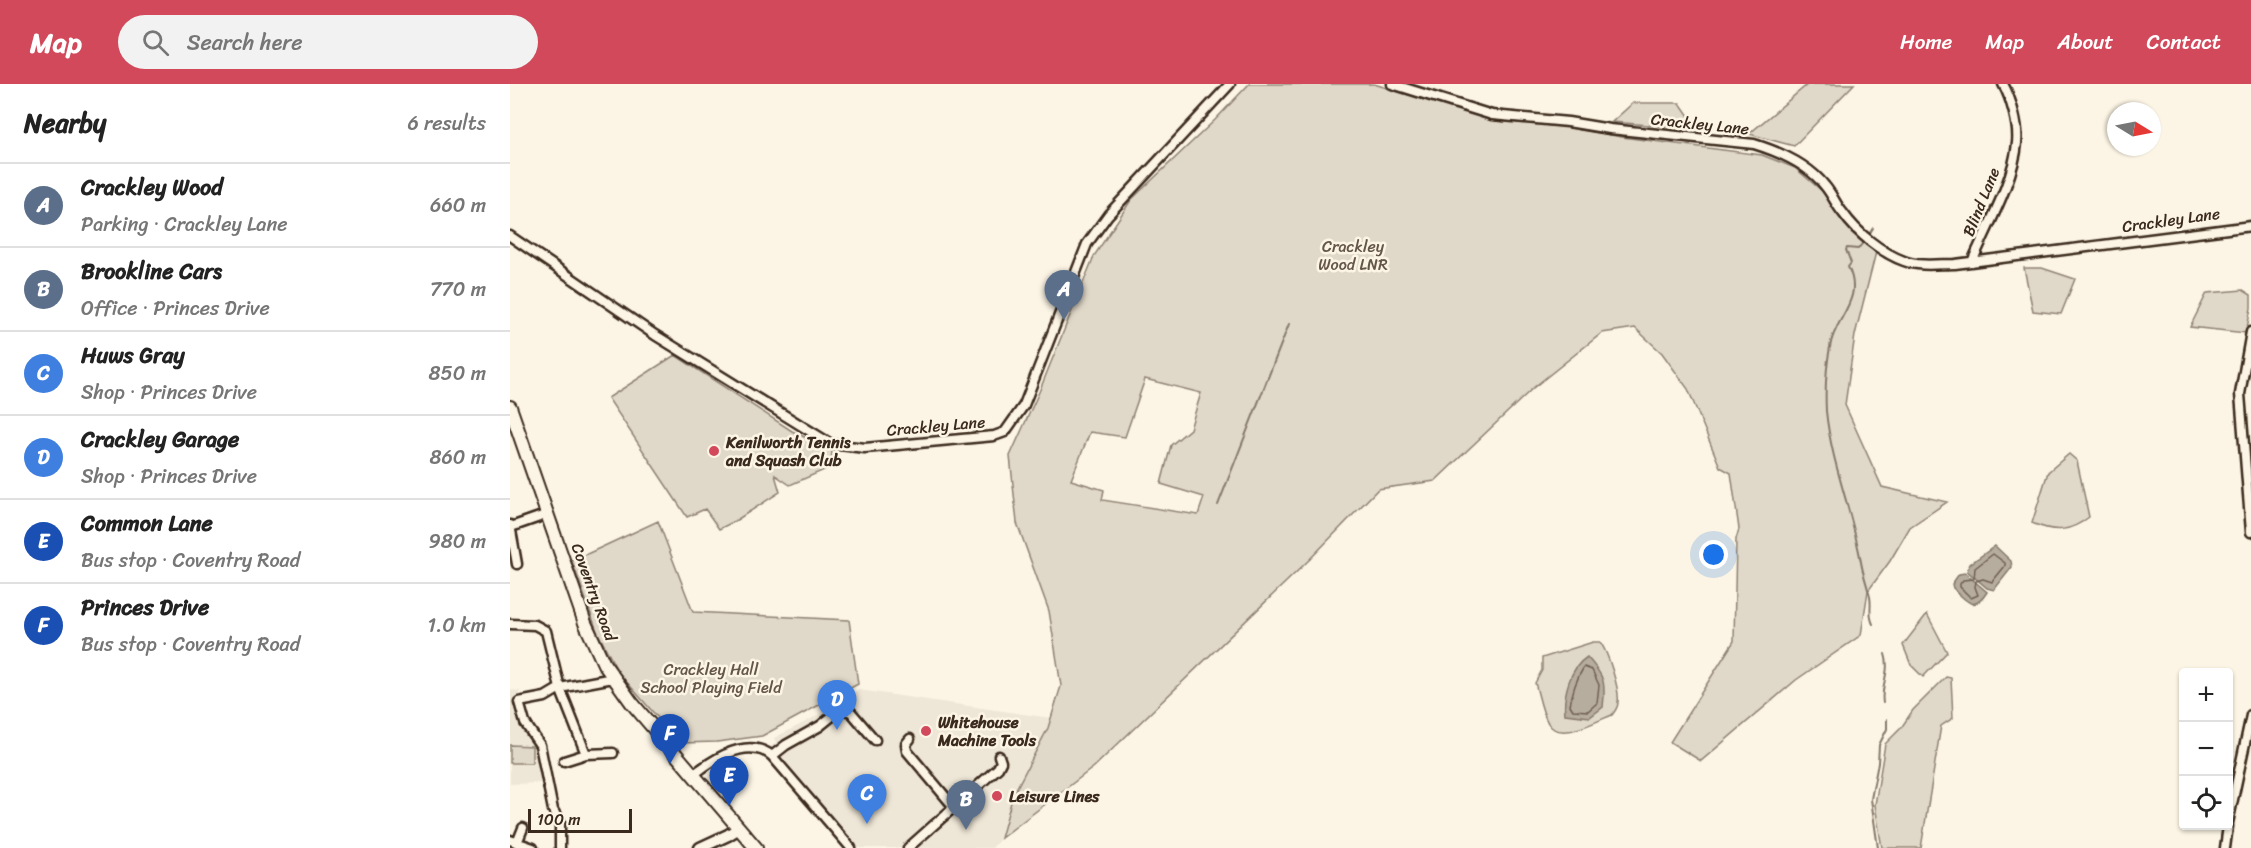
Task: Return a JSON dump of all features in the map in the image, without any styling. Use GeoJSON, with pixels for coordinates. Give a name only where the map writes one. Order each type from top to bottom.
{"type":"FeatureCollection","features":[{"type":"Feature","properties":{"kind":"main road","name":"Coventry Road"},"geometry":{"type":"LineString","coordinates":[[510,407],[585,623],[600,655],[613,678],[632,703],[756,848]]}},
{"type":"Feature","properties":{"kind":"street","name":"Crackley Lane"},"geometry":{"type":"LineString","coordinates":[[510,236],[655,335],[831,444],[865,448],[993,436],[1005,432],[1024,405],[1087,244],[1108,215],[1230,84]]}},
{"type":"Feature","properties":{"kind":"street","name":"Crackley Lane"},"geometry":{"type":"LineString","coordinates":[[1392,84],[1492,115],[1754,144],[1796,161],[1825,185],[1844,215],[1868,239],[1905,262],[1924,265],[1972,262],[2251,226]]}},
{"type":"Feature","properties":{"kind":"street","name":"Blind Lane"},"geometry":{"type":"LineString","coordinates":[[1972,262],[2007,184],[2018,142],[2010,98],[2003,84]]}},
{"type":"Feature","properties":{"kind":"street"},"geometry":{"type":"LineString","coordinates":[[2251,332],[2240,394],[2251,532]]}},
{"type":"Feature","properties":{"kind":"street"},"geometry":{"type":"LineString","coordinates":[[517,564],[510,526],[548,514]]}},
{"type":"Feature","properties":{"kind":"street"},"geometry":{"type":"LineString","coordinates":[[510,624],[535,626],[546,631],[560,688],[586,754]]}},
{"type":"Feature","properties":{"kind":"street"},"geometry":{"type":"LineString","coordinates":[[561,848],[560,822],[553,810],[540,746],[515,703],[544,697],[560,688],[613,678]]}},
{"type":"Feature","properties":{"kind":"street"},"geometry":{"type":"LineString","coordinates":[[772,756],[786,745],[820,726],[841,709],[851,712],[875,740]]}},
{"type":"Feature","properties":{"kind":"street"},"geometry":{"type":"LineString","coordinates":[[2233,800],[2251,715]]}},
{"type":"Feature","properties":{"kind":"street"},"geometry":{"type":"LineString","coordinates":[[910,739],[906,744],[907,751],[954,807]]}},
{"type":"Feature","properties":{"kind":"street"},"geometry":{"type":"LineString","coordinates":[[693,775],[714,760],[739,751],[760,749],[772,756],[851,848]]}},
{"type":"Feature","properties":{"kind":"street"},"geometry":{"type":"LineString","coordinates":[[564,761],[586,754],[613,753]]}},
{"type":"Feature","properties":{"kind":"street"},"geometry":{"type":"LineString","coordinates":[[908,848],[998,768],[999,756]]}},
{"type":"Feature","properties":{"kind":"street"},"geometry":{"type":"LineString","coordinates":[[523,828],[514,841],[533,848]]}},
{"type":"Feature","properties":{"kind":"street"},"geometry":{"type":"LineString","coordinates":[[700,848],[739,828]]}},
{"type":"Feature","properties":{"kind":"street"},"geometry":{"type":"LineString","coordinates":[[2225,848],[2227,830]]}},
{"type":"Feature","properties":{"kind":"shaded area"},"geometry":{"type":"Polygon","coordinates":[[[510,690],[520,691],[514,708],[525,734],[536,746],[542,783],[510,784],[510,690]]]}},
{"type":"Feature","properties":{"kind":"shaded area"},"geometry":{"type":"Polygon","coordinates":[[[859,690],[1051,718],[1013,795],[1001,838],[992,848],[845,848],[767,759],[770,747],[776,743],[774,738],[813,718],[843,696],[859,690]]]}},
{"type":"Feature","properties":{"kind":"green space","name":"Crackley Wood LNR"},"geometry":{"type":"Polygon","coordinates":[[[1249,84],[1374,84],[1495,121],[1566,127],[1622,137],[1762,155],[1795,168],[1822,191],[1852,233],[1876,252],[1855,335],[1845,405],[1882,487],[1947,502],[1910,527],[1890,561],[1868,591],[1861,635],[1796,680],[1701,761],[1670,742],[1734,641],[1736,539],[1739,529],[1731,473],[1720,467],[1688,389],[1662,353],[1635,328],[1602,333],[1533,388],[1435,481],[1378,489],[1310,559],[1094,767],[1001,838],[1013,795],[1048,728],[1061,686],[1049,611],[1017,523],[1010,456],[1039,392],[1094,256],[1131,200],[1215,120],[1249,84]],[[1145,379],[1125,437],[1090,432],[1071,480],[1104,490],[1102,500],[1198,515],[1204,497],[1161,484],[1171,445],[1190,429],[1201,393],[1145,379]]]}},
{"type":"Feature","properties":{"kind":"green space"},"geometry":{"type":"Polygon","coordinates":[[[1808,84],[1854,84],[1794,146],[1749,134],[1808,84]]]}},
{"type":"Feature","properties":{"kind":"green space"},"geometry":{"type":"Polygon","coordinates":[[[1633,103],[1680,103],[1698,129],[1612,122],[1633,103]]]}},
{"type":"Feature","properties":{"kind":"green space"},"geometry":{"type":"Polygon","coordinates":[[[2024,268],[2042,268],[2075,279],[2061,314],[2033,311],[2024,268]]]}},
{"type":"Feature","properties":{"kind":"green space"},"geometry":{"type":"Polygon","coordinates":[[[2243,290],[2251,295],[2246,333],[2190,327],[2207,293],[2243,290]]]}},
{"type":"Feature","properties":{"kind":"green space","name":"Kenilworth Tennis and Squash Club"},"geometry":{"type":"Polygon","coordinates":[[[675,355],[792,431],[832,450],[831,467],[790,485],[775,475],[780,492],[719,529],[705,509],[687,517],[608,398],[675,355]]]}},
{"type":"Feature","properties":{"kind":"green space"},"geometry":{"type":"Polygon","coordinates":[[[2069,454],[2077,461],[2089,517],[2075,526],[2062,529],[2032,523],[2048,472],[2069,454]]]}},
{"type":"Feature","properties":{"kind":"green space","name":"Crackley Hall School Playing Field"},"geometry":{"type":"Polygon","coordinates":[[[658,521],[693,612],[849,620],[858,684],[762,736],[717,742],[680,743],[618,672],[597,631],[572,561],[658,521]]]}},
{"type":"Feature","properties":{"kind":"green space"},"geometry":{"type":"Polygon","coordinates":[[[1927,614],[1947,652],[1923,677],[1911,665],[1903,645],[1927,614]]]}},
{"type":"Feature","properties":{"kind":"green space"},"geometry":{"type":"Polygon","coordinates":[[[1593,642],[1600,642],[1610,662],[1617,689],[1617,708],[1612,715],[1578,729],[1560,731],[1553,729],[1544,713],[1535,683],[1542,670],[1542,658],[1593,642]]]}},
{"type":"Feature","properties":{"kind":"green space"},"geometry":{"type":"Polygon","coordinates":[[[1946,677],[1951,678],[1953,718],[1941,726],[1921,848],[1882,848],[1875,805],[1885,744],[1901,728],[1913,710],[1946,677]]]}},
{"type":"Feature","properties":{"kind":"green space"},"geometry":{"type":"Polygon","coordinates":[[[510,745],[532,746],[532,763],[510,763],[510,745]]]}},
{"type":"Feature","properties":{"kind":"water"},"geometry":{"type":"Polygon","coordinates":[[[1995,546],[2011,561],[2012,567],[1994,590],[1987,588],[1967,571],[1970,564],[1995,546]]]}},
{"type":"Feature","properties":{"kind":"water"},"geometry":{"type":"Polygon","coordinates":[[[1965,573],[1987,592],[1978,602],[1966,601],[1953,588],[1952,584],[1959,574],[1965,573]]]}},
{"type":"Feature","properties":{"kind":"water"},"geometry":{"type":"Polygon","coordinates":[[[1587,657],[1597,669],[1604,685],[1603,707],[1590,717],[1565,714],[1565,698],[1569,682],[1576,668],[1587,657]]]}},
{"type":"Feature","properties":{"kind":"waterway"},"geometry":{"type":"LineString","coordinates":[[1868,236],[1873,228]]}},
{"type":"Feature","properties":{"kind":"waterway"},"geometry":{"type":"LineString","coordinates":[[1865,240],[1858,249],[1847,248],[1846,250],[1851,263],[1848,267],[1853,289],[1851,299],[1830,347],[1826,411],[1832,449],[1870,597],[1873,624]]}},
{"type":"Feature","properties":{"kind":"waterway"},"geometry":{"type":"LineString","coordinates":[[1218,505],[1289,324]]}},
{"type":"Feature","properties":{"kind":"waterway"},"geometry":{"type":"LineString","coordinates":[[1883,703],[1887,667],[1885,654]]}},
{"type":"Feature","properties":{"kind":"waterway"},"geometry":{"type":"LineString","coordinates":[[1878,848],[1871,799],[1879,745],[1887,729],[1887,719]]}},
{"type":"Feature","properties":{"kind":"place","name":"Crackley Wood"},"geometry":{"type":"Point","coordinates":[1064,320]}},
{"type":"Feature","properties":{"kind":"place","name":"Kenilworth Tennis and Squash Club"},"geometry":{"type":"Point","coordinates":[714,451]}},
{"type":"Feature","properties":{"kind":"place","name":"Crackley Garage"},"geometry":{"type":"Point","coordinates":[837,730]}},
{"type":"Feature","properties":{"kind":"place","name":"Whitehouse Machine Tools"},"geometry":{"type":"Point","coordinates":[926,731]}},
{"type":"Feature","properties":{"kind":"place","name":"Princes Drive"},"geometry":{"type":"Point","coordinates":[670,764]}},
{"type":"Feature","properties":{"kind":"place","name":"Leisure Lines"},"geometry":{"type":"Point","coordinates":[997,796]}},
{"type":"Feature","properties":{"kind":"place","name":"Common Lane"},"geometry":{"type":"Point","coordinates":[729,806]}},
{"type":"Feature","properties":{"kind":"place","name":"Huws Gray"},"geometry":{"type":"Point","coordinates":[867,824]}},
{"type":"Feature","properties":{"kind":"place","name":"Brookline Cars"},"geometry":{"type":"Point","coordinates":[966,830]}}]}
